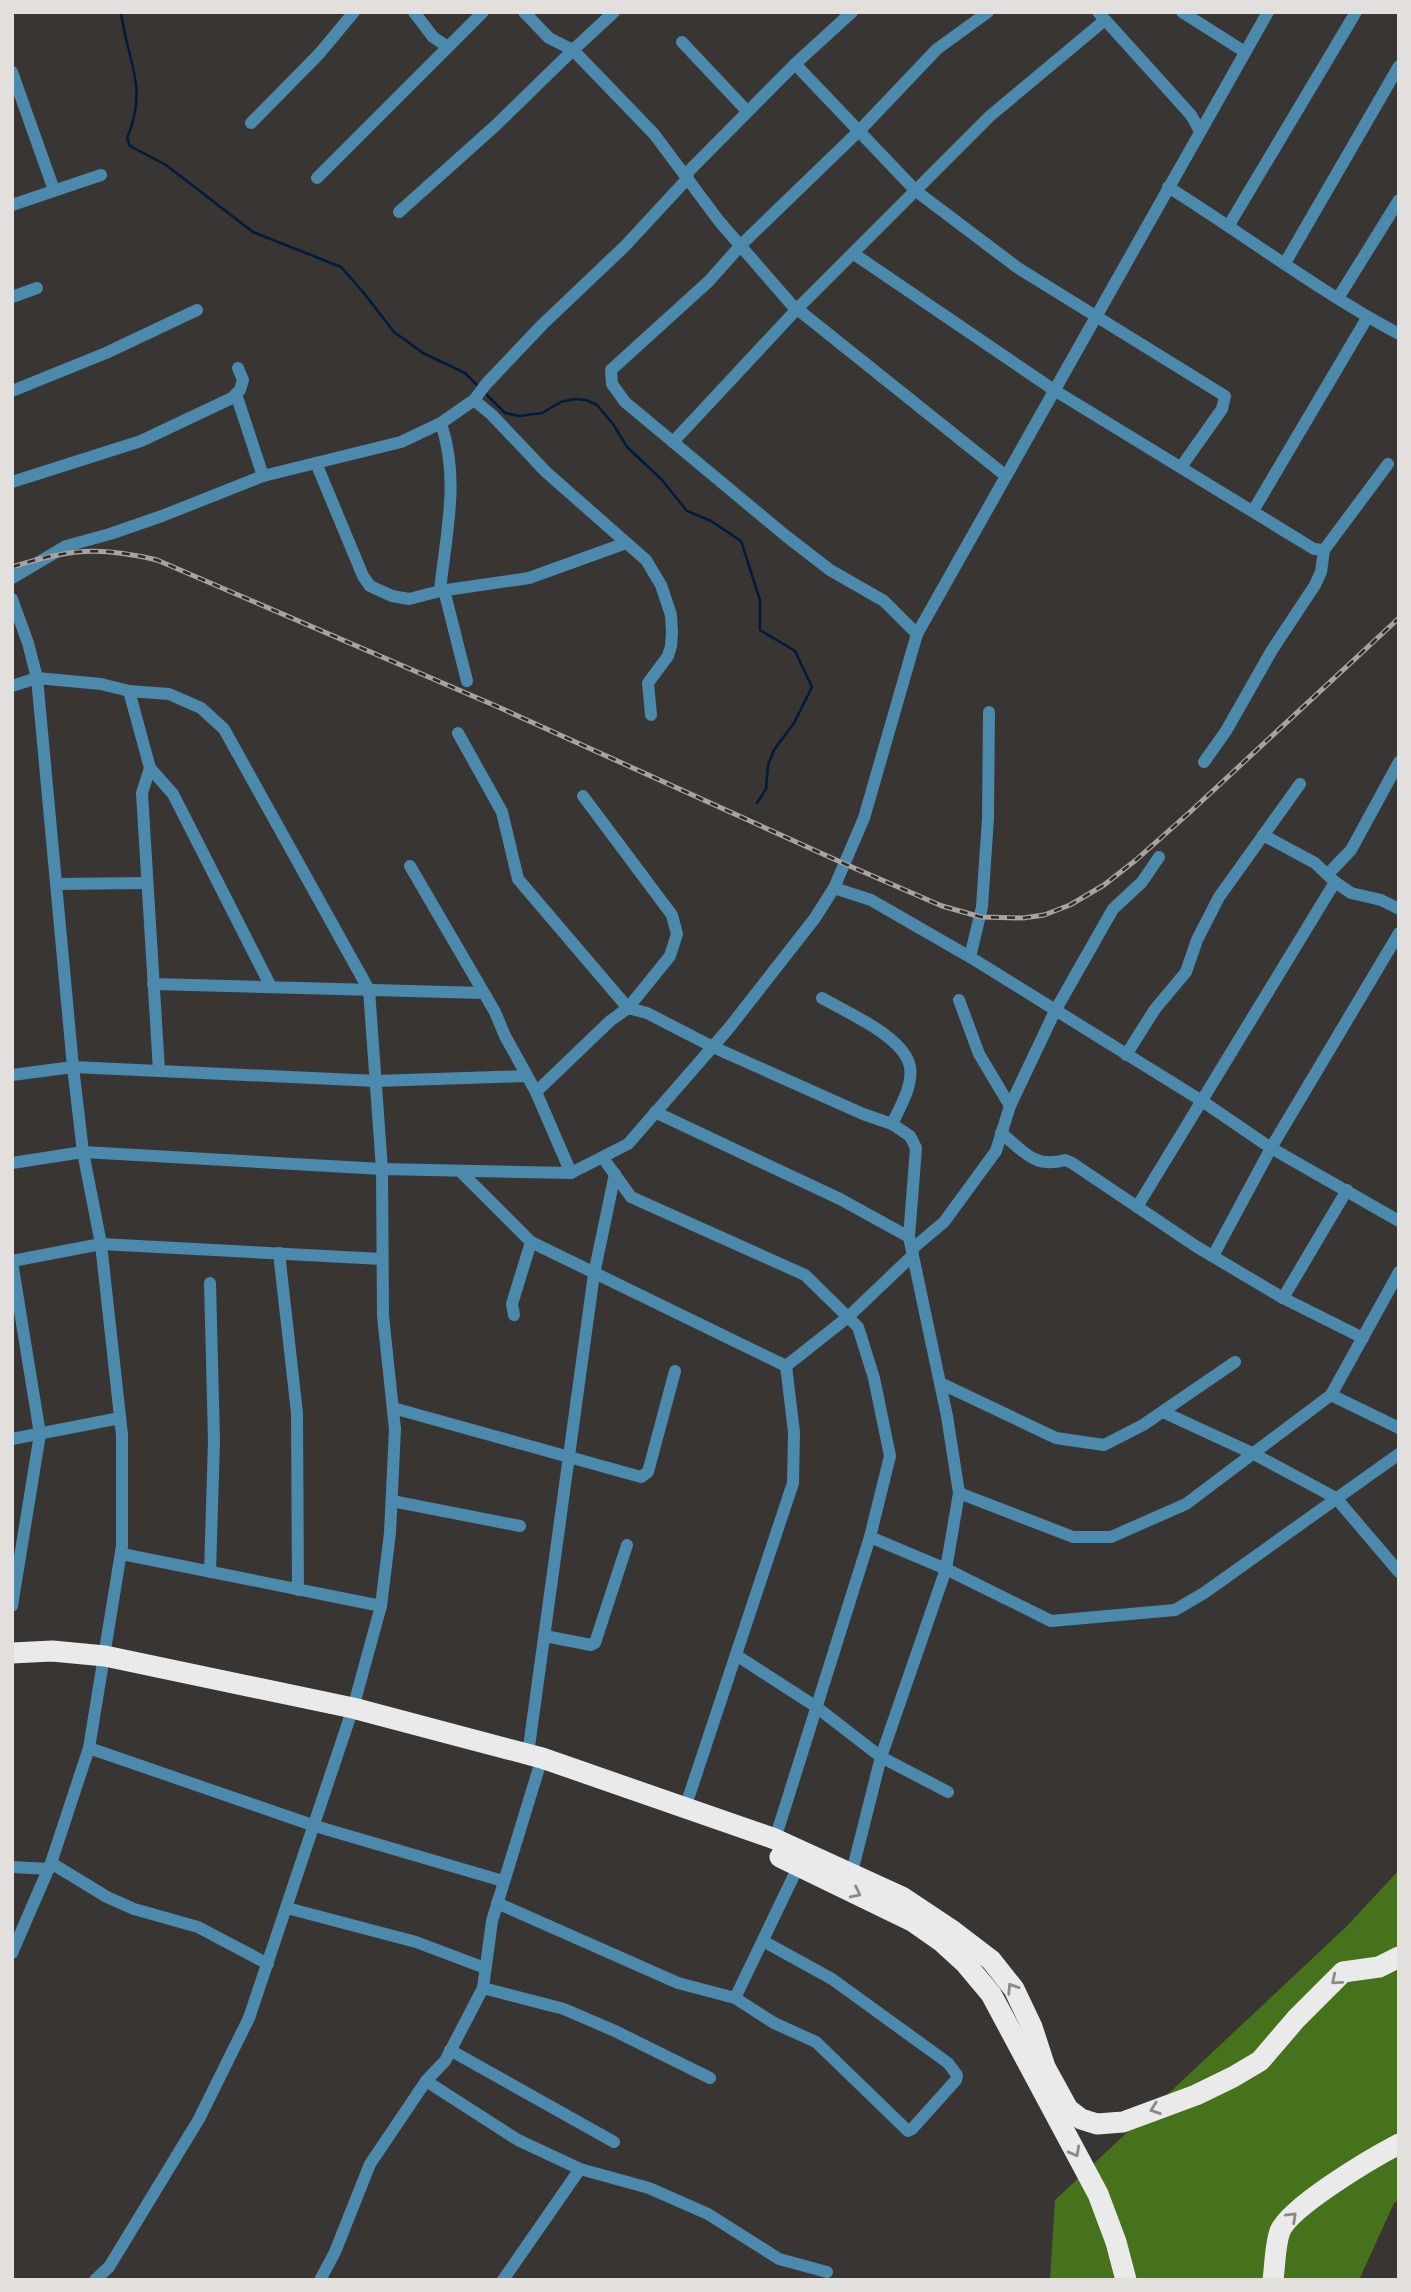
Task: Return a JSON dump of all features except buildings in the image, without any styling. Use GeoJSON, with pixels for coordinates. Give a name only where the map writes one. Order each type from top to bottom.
{"type":"FeatureCollection","features":[{"type":"Feature","properties":{"kind":"highway"},"geometry":{"type":"LineString","coordinates":[[12,1653],[52,1651],[105,1656],[354,1708],[535,1756],[775,1839],[852,1872],[902,1897],[991,1960],[1014,1989],[1032,2027],[1045,2067],[1068,2109],[1081,2119],[1097,2124],[1123,2122],[1196,2095],[1233,2077],[1260,2061],[1296,2018],[1343,1972],[1379,1967],[1399,1958]]}},
{"type":"Feature","properties":{"kind":"highway"},"geometry":{"type":"LineString","coordinates":[[685,1808],[714,1827],[799,1865],[912,1921],[942,1942],[965,1963],[991,1994],[1098,2194],[1116,2242],[1126,2280]]}},
{"type":"Feature","properties":{"kind":"highway"},"geometry":{"type":"LineString","coordinates":[[1273,2280],[1280,2233],[1288,2218],[1349,2174],[1399,2144]]}},
{"type":"Feature","properties":{"kind":"street"},"geometry":{"type":"LineString","coordinates":[[251,123],[319,54],[354,12]]}},
{"type":"Feature","properties":{"kind":"street"},"geometry":{"type":"LineString","coordinates":[[414,12],[433,37],[448,47]]}},
{"type":"Feature","properties":{"kind":"street"},"geometry":{"type":"LineString","coordinates":[[317,178],[483,12]]}},
{"type":"Feature","properties":{"kind":"street"},"geometry":{"type":"LineString","coordinates":[[524,12],[549,38],[573,50],[654,134],[719,220],[797,309],[1006,476]]}},
{"type":"Feature","properties":{"kind":"street"},"geometry":{"type":"LineString","coordinates":[[399,212],[495,127],[614,12]]}},
{"type":"Feature","properties":{"kind":"street"},"geometry":{"type":"LineString","coordinates":[[12,578],[66,546],[149,521],[263,477],[401,442],[440,423],[479,393],[542,325],[625,246],[747,111],[852,12]]}},
{"type":"Feature","properties":{"kind":"street"},"geometry":{"type":"LineString","coordinates":[[917,634],[884,601],[831,570],[786,536],[625,402],[612,384],[611,370],[709,281],[741,245],[860,131],[937,50],[989,12]]}},
{"type":"Feature","properties":{"kind":"street"},"geometry":{"type":"LineString","coordinates":[[1182,12],[1245,52]]}},
{"type":"Feature","properties":{"kind":"street"},"geometry":{"type":"LineString","coordinates":[[12,1163],[83,1152],[382,1170],[571,1173],[628,1144],[713,1047],[815,918],[834,888],[864,818],[917,634],[1268,12]]}},
{"type":"Feature","properties":{"kind":"street"},"geometry":{"type":"LineString","coordinates":[[1229,225],[1356,12]]}},
{"type":"Feature","properties":{"kind":"street"},"geometry":{"type":"LineString","coordinates":[[673,442],[797,309],[990,116],[1101,16],[1191,115],[1200,131]]}},
{"type":"Feature","properties":{"kind":"street"},"geometry":{"type":"LineString","coordinates":[[682,42],[747,111]]}},
{"type":"Feature","properties":{"kind":"street"},"geometry":{"type":"LineString","coordinates":[[795,64],[916,191],[1018,268],[1225,396],[1222,409],[1181,467]]}},
{"type":"Feature","properties":{"kind":"street"},"geometry":{"type":"LineString","coordinates":[[1285,263],[1399,66]]}},
{"type":"Feature","properties":{"kind":"street"},"geometry":{"type":"LineString","coordinates":[[12,72],[54,190]]}},
{"type":"Feature","properties":{"kind":"street"},"geometry":{"type":"LineString","coordinates":[[12,118],[26,112]]}},
{"type":"Feature","properties":{"kind":"street"},"geometry":{"type":"LineString","coordinates":[[12,205],[101,175]]}},
{"type":"Feature","properties":{"kind":"street"},"geometry":{"type":"LineString","coordinates":[[1168,187],[1367,318],[1399,334]]}},
{"type":"Feature","properties":{"kind":"street"},"geometry":{"type":"LineString","coordinates":[[1338,298],[1399,200]]}},
{"type":"Feature","properties":{"kind":"street"},"geometry":{"type":"LineString","coordinates":[[854,254],[1054,390],[1314,549],[1324,550]]}},
{"type":"Feature","properties":{"kind":"street"},"geometry":{"type":"LineString","coordinates":[[12,297],[37,288]]}},
{"type":"Feature","properties":{"kind":"street"},"geometry":{"type":"LineString","coordinates":[[12,391],[106,353],[197,310]]}},
{"type":"Feature","properties":{"kind":"street"},"geometry":{"type":"LineString","coordinates":[[1253,511],[1367,318]]}},
{"type":"Feature","properties":{"kind":"street"},"geometry":{"type":"LineString","coordinates":[[12,482],[141,441],[236,394],[243,380],[238,368]]}},
{"type":"Feature","properties":{"kind":"street"},"geometry":{"type":"LineString","coordinates":[[479,393],[492,415],[546,471],[646,560],[661,585],[670,615],[671,646],[668,656],[648,683],[651,715]]}},
{"type":"Feature","properties":{"kind":"street"},"geometry":{"type":"LineString","coordinates":[[236,394],[263,477]]}},
{"type":"Feature","properties":{"kind":"street"},"geometry":{"type":"LineString","coordinates":[[440,423],[446,438],[452,482],[442,590],[467,681]]}},
{"type":"Feature","properties":{"kind":"street"},"geometry":{"type":"LineString","coordinates":[[316,463],[370,586],[392,596],[409,599],[442,590],[529,578],[626,543]]}},
{"type":"Feature","properties":{"kind":"street"},"geometry":{"type":"LineString","coordinates":[[1204,762],[1226,731],[1272,650],[1315,585],[1321,572],[1324,550],[1388,464]]}},
{"type":"Feature","properties":{"kind":"street"},"geometry":{"type":"LineString","coordinates":[[12,599],[29,643],[37,678],[73,1067],[83,1152],[101,1244],[120,1418],[122,1554],[89,1748],[50,1866],[12,1954]]}},
{"type":"Feature","properties":{"kind":"street"},"geometry":{"type":"LineString","coordinates":[[12,686],[37,678],[169,694],[201,708],[224,729],[369,990],[382,1170],[383,1316],[395,1429],[392,1502],[381,1606],[354,1708],[249,2018],[199,2119],[109,2267],[95,2280]]}},
{"type":"Feature","properties":{"kind":"street"},"geometry":{"type":"LineString","coordinates":[[129,691],[150,768],[173,794],[271,987]]}},
{"type":"Feature","properties":{"kind":"street"},"geometry":{"type":"LineString","coordinates":[[970,957],[982,907],[988,818],[989,712]]}},
{"type":"Feature","properties":{"kind":"street"},"geometry":{"type":"LineString","coordinates":[[458,733],[502,811],[518,879],[628,1008],[647,1013],[713,1047],[863,1114],[892,1124],[910,1136],[916,1148],[911,1247],[940,1384],[959,1493],[946,1569],[881,1757],[852,1872]]}},
{"type":"Feature","properties":{"kind":"street"},"geometry":{"type":"LineString","coordinates":[[1137,1207],[1202,1101],[1331,878],[1351,850],[1399,762]]}},
{"type":"Feature","properties":{"kind":"street"},"geometry":{"type":"LineString","coordinates":[[150,768],[142,793],[159,1071]]}},
{"type":"Feature","properties":{"kind":"street"},"geometry":{"type":"LineString","coordinates":[[1126,1055],[1155,1009],[1186,972],[1197,940],[1219,897],[1300,783]]}},
{"type":"Feature","properties":{"kind":"street"},"geometry":{"type":"LineString","coordinates":[[536,1092],[610,1021],[628,1008],[670,956],[677,934],[673,915],[583,796]]}},
{"type":"Feature","properties":{"kind":"street"},"geometry":{"type":"LineString","coordinates":[[1263,835],[1315,863],[1351,893],[1381,900],[1399,909]]}},
{"type":"Feature","properties":{"kind":"street"},"geometry":{"type":"LineString","coordinates":[[786,1366],[848,1317],[911,1247],[944,1222],[996,1151],[1010,1106],[1055,1011],[1112,909],[1142,881],[1159,858]]}},
{"type":"Feature","properties":{"kind":"street"},"geometry":{"type":"LineString","coordinates":[[410,866],[495,1012],[536,1092],[571,1173]]}},
{"type":"Feature","properties":{"kind":"street"},"geometry":{"type":"LineString","coordinates":[[56,884],[147,883]]}},
{"type":"Feature","properties":{"kind":"street"},"geometry":{"type":"LineString","coordinates":[[834,888],[881,905],[970,957],[1202,1101],[1271,1148],[1399,1221]]}},
{"type":"Feature","properties":{"kind":"street"},"geometry":{"type":"LineString","coordinates":[[1213,1256],[1271,1148],[1399,933]]}},
{"type":"Feature","properties":{"kind":"street"},"geometry":{"type":"LineString","coordinates":[[153,984],[483,993]]}},
{"type":"Feature","properties":{"kind":"street"},"geometry":{"type":"LineString","coordinates":[[822,998],[892,1040],[904,1053],[910,1068],[908,1090],[892,1124]]}},
{"type":"Feature","properties":{"kind":"street"},"geometry":{"type":"LineString","coordinates":[[959,1000],[979,1054],[1010,1106]]}},
{"type":"Feature","properties":{"kind":"street"},"geometry":{"type":"LineString","coordinates":[[12,1075],[73,1067],[376,1081],[527,1076]]}},
{"type":"Feature","properties":{"kind":"street"},"geometry":{"type":"LineString","coordinates":[[656,1112],[840,1199],[911,1247]]}},
{"type":"Feature","properties":{"kind":"street"},"geometry":{"type":"LineString","coordinates":[[1001,1133],[1034,1161],[1051,1164],[1065,1160],[1283,1298],[1363,1338]]}},
{"type":"Feature","properties":{"kind":"street"},"geometry":{"type":"LineString","coordinates":[[603,1158],[631,1197],[805,1275],[858,1327],[874,1378],[890,1456],[870,1537],[775,1839]]}},
{"type":"Feature","properties":{"kind":"street"},"geometry":{"type":"LineString","coordinates":[[460,1171],[531,1242],[786,1366]]}},
{"type":"Feature","properties":{"kind":"street"},"geometry":{"type":"LineString","coordinates":[[320,2280],[335,2252],[370,2164],[426,2081],[444,2061],[483,1988],[492,1921],[535,1756],[545,1636],[594,1274],[615,1174]]}},
{"type":"Feature","properties":{"kind":"street"},"geometry":{"type":"LineString","coordinates":[[1283,1298],[1347,1190]]}},
{"type":"Feature","properties":{"kind":"street"},"geometry":{"type":"LineString","coordinates":[[514,1315],[512,1304],[531,1242]]}},
{"type":"Feature","properties":{"kind":"street"},"geometry":{"type":"LineString","coordinates":[[12,1606],[40,1434],[12,1262],[101,1244],[382,1259]]}},
{"type":"Feature","properties":{"kind":"street"},"geometry":{"type":"LineString","coordinates":[[279,1253],[297,1413],[298,1590]]}},
{"type":"Feature","properties":{"kind":"street"},"geometry":{"type":"LineString","coordinates":[[959,1493],[1073,1537],[1111,1537],[1186,1504],[1331,1395],[1399,1272]]}},
{"type":"Feature","properties":{"kind":"street"},"geometry":{"type":"LineString","coordinates":[[210,1283],[214,1441],[210,1572]]}},
{"type":"Feature","properties":{"kind":"street"},"geometry":{"type":"LineString","coordinates":[[940,1384],[1056,1438],[1104,1445],[1143,1425],[1235,1362]]}},
{"type":"Feature","properties":{"kind":"street"},"geometry":{"type":"LineString","coordinates":[[685,1808],[793,1483],[794,1432],[786,1366]]}},
{"type":"Feature","properties":{"kind":"street"},"geometry":{"type":"LineString","coordinates":[[393,1408],[633,1476],[641,1476],[648,1472],[675,1371]]}},
{"type":"Feature","properties":{"kind":"street"},"geometry":{"type":"LineString","coordinates":[[1331,1395],[1399,1428]]}},
{"type":"Feature","properties":{"kind":"street"},"geometry":{"type":"LineString","coordinates":[[1163,1412],[1252,1453],[1336,1498],[1399,1572]]}},
{"type":"Feature","properties":{"kind":"street"},"geometry":{"type":"LineString","coordinates":[[12,1439],[120,1418]]}},
{"type":"Feature","properties":{"kind":"street"},"geometry":{"type":"LineString","coordinates":[[870,1537],[946,1569],[1051,1621],[1175,1610],[1204,1593],[1399,1454]]}},
{"type":"Feature","properties":{"kind":"street"},"geometry":{"type":"LineString","coordinates":[[392,1502],[520,1525]]}},
{"type":"Feature","properties":{"kind":"street"},"geometry":{"type":"LineString","coordinates":[[545,1636],[592,1645],[595,1643],[627,1545]]}},
{"type":"Feature","properties":{"kind":"street"},"geometry":{"type":"LineString","coordinates":[[122,1554],[381,1606]]}},
{"type":"Feature","properties":{"kind":"street"},"geometry":{"type":"LineString","coordinates":[[736,1655],[816,1706],[881,1757],[948,1792]]}},
{"type":"Feature","properties":{"kind":"street"},"geometry":{"type":"LineString","coordinates":[[89,1748],[315,1826],[503,1881]]}},
{"type":"Feature","properties":{"kind":"street"},"geometry":{"type":"LineString","coordinates":[[735,1998],[799,1865]]}},
{"type":"Feature","properties":{"kind":"street"},"geometry":{"type":"LineString","coordinates":[[12,1867],[50,1866],[134,1909],[198,1927],[268,1964]]}},
{"type":"Feature","properties":{"kind":"street"},"geometry":{"type":"LineString","coordinates":[[497,1903],[678,1983],[735,1998],[774,2023],[816,2042],[908,2131],[912,2129],[956,2080],[957,2075],[948,2063],[832,1979],[763,1941]]}},
{"type":"Feature","properties":{"kind":"street"},"geometry":{"type":"LineString","coordinates":[[287,1909],[416,1942],[485,1968]]}},
{"type":"Feature","properties":{"kind":"street"},"geometry":{"type":"LineString","coordinates":[[483,1988],[564,2009],[710,2078]]}},
{"type":"Feature","properties":{"kind":"street"},"geometry":{"type":"LineString","coordinates":[[450,2050],[614,2142]]}},
{"type":"Feature","properties":{"kind":"street"},"geometry":{"type":"LineString","coordinates":[[426,2081],[518,2140],[580,2169],[649,2189],[708,2214],[779,2259],[827,2272]]}},
{"type":"Feature","properties":{"kind":"street"},"geometry":{"type":"LineString","coordinates":[[503,2280],[580,2169]]}},
{"type":"Feature","properties":{"kind":"green space"},"geometry":{"type":"Polygon","coordinates":[[[1399,1870],[1399,2200],[1394,2203],[1359,2280],[1050,2280],[1055,2200],[1347,1926],[1399,1870]]]}},
{"type":"Feature","properties":{"kind":"waterway"},"geometry":{"type":"LineString","coordinates":[[121,12],[136,88],[133,120],[127,138],[130,146],[166,165],[253,232],[341,267],[394,332],[423,353],[465,373],[478,386]]}},
{"type":"Feature","properties":{"kind":"waterway"},"geometry":{"type":"LineString","coordinates":[[485,393],[505,413],[519,416],[542,413],[561,402],[574,399],[597,405],[627,447],[661,479],[687,511],[711,521],[741,541],[760,600],[760,630],[795,651],[812,687],[794,723],[774,750],[768,765],[766,789],[757,803]]}},
{"type":"Feature","properties":{"kind":"railway"},"geometry":{"type":"LineString","coordinates":[[12,567],[51,556],[101,551],[157,560],[496,706],[845,864],[942,906],[981,917],[1023,918],[1044,915],[1070,905],[1104,885],[1190,812],[1399,618]]}}]}
